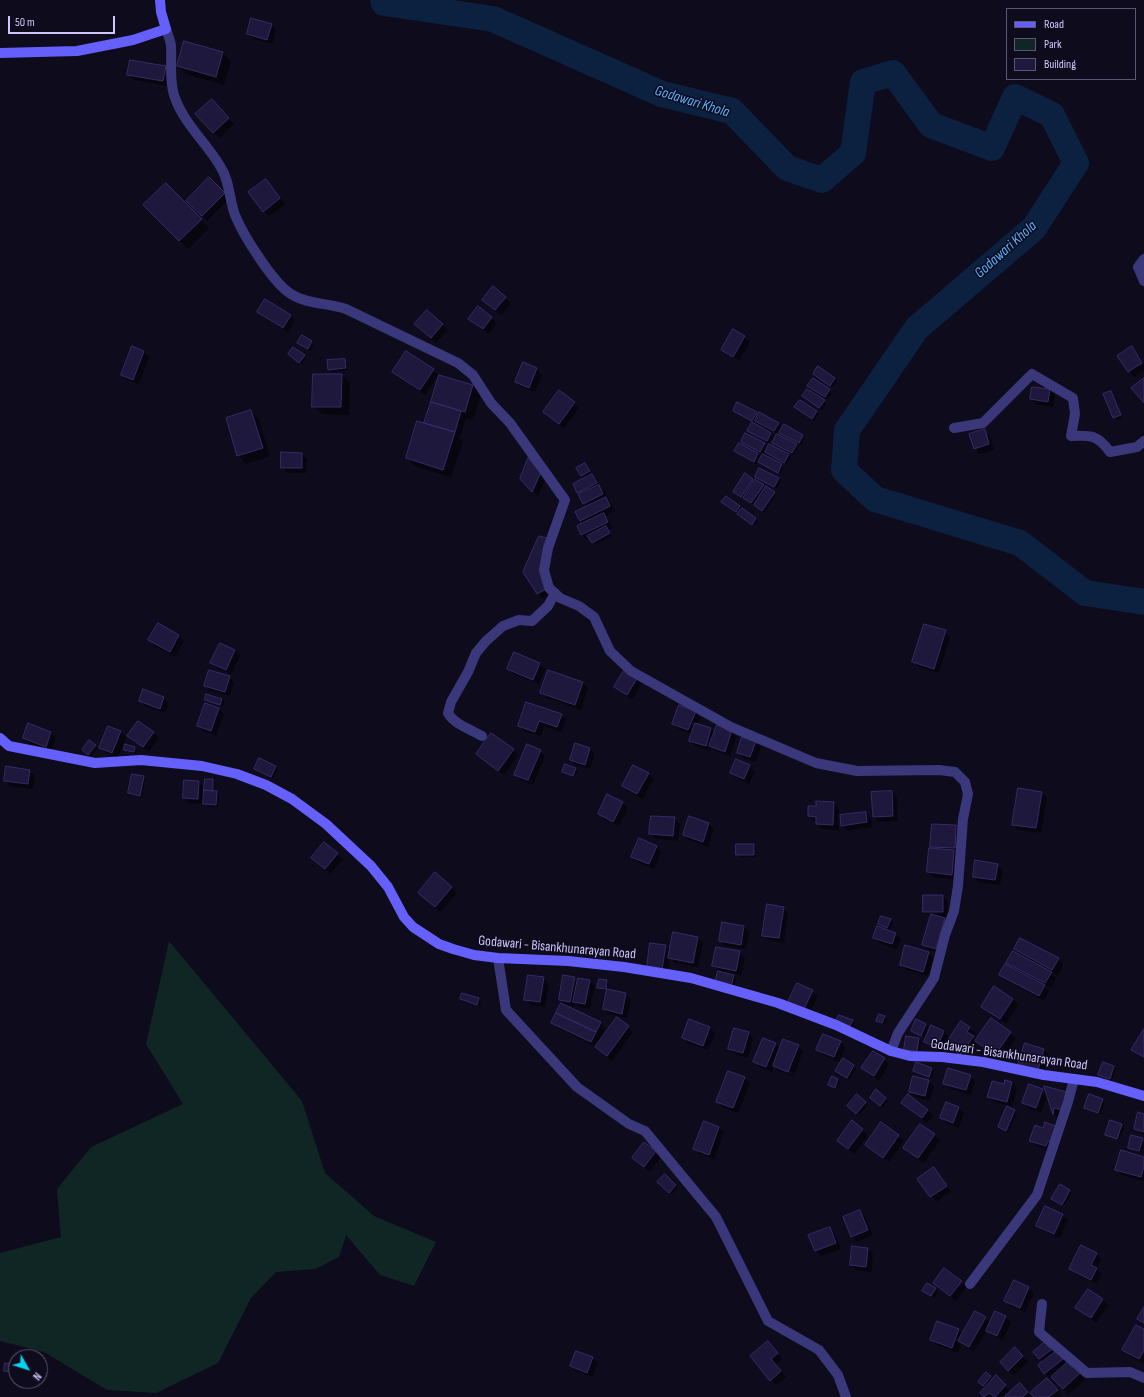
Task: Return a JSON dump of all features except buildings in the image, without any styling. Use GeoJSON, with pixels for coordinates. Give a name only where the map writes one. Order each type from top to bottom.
{"type":"FeatureCollection","features":[{"type":"Feature","properties":{"kind":"street"},"geometry":{"type":"LineString","coordinates":[[160,0],[161,12],[171,46],[170,72],[174,95],[182,114],[221,166],[235,214],[242,229],[282,287],[301,300],[330,304],[346,309],[458,363],[473,375],[491,403],[510,423],[564,500],[548,548],[544,570],[549,588],[560,598],[580,606],[594,617],[610,651],[631,671],[731,727],[816,763],[850,770],[950,771],[955,772],[966,782],[968,794],[961,834],[958,886],[954,911],[945,935],[934,978],[898,1033],[891,1051]]}},
{"type":"Feature","properties":{"kind":"street"},"geometry":{"type":"LineString","coordinates":[[0,52],[78,50],[133,40],[166,29]]}},
{"type":"Feature","properties":{"kind":"street"},"geometry":{"type":"LineString","coordinates":[[1144,259],[1138,267],[1144,281]]}},
{"type":"Feature","properties":{"kind":"street"},"geometry":{"type":"LineString","coordinates":[[954,428],[983,423],[1032,374],[1073,398],[1075,414],[1071,436],[1087,435],[1102,440],[1110,452],[1137,447],[1144,442]]}},
{"type":"Feature","properties":{"kind":"street"},"geometry":{"type":"LineString","coordinates":[[482,736],[465,726],[455,723],[448,712],[451,702],[468,672],[476,653],[486,641],[503,626],[520,620],[532,621],[548,606],[555,593]]}},
{"type":"Feature","properties":{"kind":"street","name":"Godawari - Bisankhunarayan Road"},"geometry":{"type":"LineString","coordinates":[[0,738],[9,746],[95,764],[141,760],[202,766],[237,774],[266,785],[292,799],[326,824],[371,866],[388,887],[404,917],[413,927],[439,944],[474,955],[498,958],[568,961],[624,967],[691,978],[778,1003],[836,1026],[891,1051],[910,1056],[942,1057],[983,1062],[1098,1082],[1144,1096]]}},
{"type":"Feature","properties":{"kind":"street"},"geometry":{"type":"LineString","coordinates":[[498,958],[506,1010],[577,1087],[629,1124],[645,1131],[716,1217],[768,1320],[820,1350],[838,1375],[846,1397]]}},
{"type":"Feature","properties":{"kind":"street"},"geometry":{"type":"LineString","coordinates":[[970,1284],[1037,1195],[1068,1102],[1074,1079]]}},
{"type":"Feature","properties":{"kind":"street"},"geometry":{"type":"LineString","coordinates":[[1042,1304],[1039,1332],[1087,1373],[1130,1372],[1144,1378]]}},
{"type":"Feature","properties":{"kind":"green space"},"geometry":{"type":"Polygon","coordinates":[[[169,941],[302,1101],[325,1173],[374,1216],[436,1242],[414,1286],[380,1275],[346,1235],[339,1257],[315,1269],[276,1272],[251,1298],[218,1363],[156,1393],[107,1390],[48,1354],[48,1349],[32,1349],[0,1341],[0,1253],[61,1237],[57,1189],[91,1147],[183,1104],[146,1044],[169,941]]]}},
{"type":"Feature","properties":{"kind":"waterway","name":"Godawari Khola"},"geometry":{"type":"LineString","coordinates":[[383,0],[384,3],[493,19],[662,94],[732,111],[787,168],[822,180],[853,153],[863,82],[893,73],[931,125],[992,148],[1015,97],[1052,115],[1076,163],[1034,228],[917,328],[847,430],[844,470],[875,499],[1020,543],[1085,593],[1144,602]]}}]}
